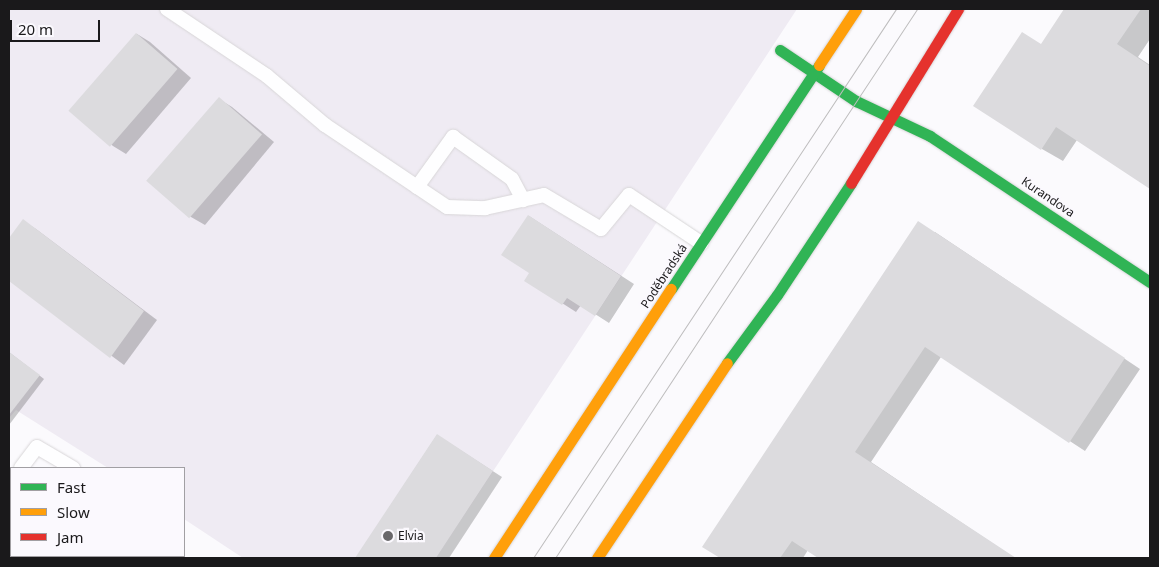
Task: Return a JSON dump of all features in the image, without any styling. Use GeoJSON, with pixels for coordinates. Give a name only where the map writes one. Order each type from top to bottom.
{"type":"FeatureCollection","features":[{"type":"Feature","properties":{"kind":"main road","name":"Poděbradská"},"geometry":{"type":"LineString","coordinates":[[494,558],[856,9]]}},
{"type":"Feature","properties":{"kind":"main road"},"geometry":{"type":"LineString","coordinates":[[598,558],[706,392],[778,295],[958,9]]}},
{"type":"Feature","properties":{"kind":"main road","name":"Kurandova"},"geometry":{"type":"LineString","coordinates":[[780,50],[856,101],[930,136],[1150,282]]}},
{"type":"Feature","properties":{"kind":"lane"},"geometry":{"type":"LineString","coordinates":[[167,9],[267,76],[325,125],[447,207],[485,208],[544,195],[601,230],[628,195],[702,243]]}},
{"type":"Feature","properties":{"kind":"lane"},"geometry":{"type":"LineString","coordinates":[[417,187],[452,137],[512,179],[523,200]]}},
{"type":"Feature","properties":{"kind":"lane"},"geometry":{"type":"LineString","coordinates":[[22,467],[37,447],[71,467]]}},
{"type":"Feature","properties":{"kind":"shaded area"},"geometry":{"type":"Polygon","coordinates":[[[9,9],[797,9],[436,558],[243,558],[185,520],[185,467],[106,467],[16,410],[9,418],[9,9]]]}},
{"type":"Feature","properties":{"kind":"building"},"geometry":{"type":"Polygon","coordinates":[[[1064,9],[1141,9],[1117,44],[1150,66],[1150,189],[1056,127],[1041,150],[973,106],[1022,32],[1041,44],[1064,9]]]}},
{"type":"Feature","properties":{"kind":"building"},"geometry":{"type":"Polygon","coordinates":[[[136,33],[178,69],[110,147],[68,111],[136,33]]]}},
{"type":"Feature","properties":{"kind":"building"},"geometry":{"type":"Polygon","coordinates":[[[219,97],[262,134],[189,218],[146,181],[219,97]]]}},
{"type":"Feature","properties":{"kind":"building"},"geometry":{"type":"Polygon","coordinates":[[[528,215],[621,276],[595,316],[567,298],[562,305],[524,281],[529,273],[501,255],[528,215]]]}},
{"type":"Feature","properties":{"kind":"building"},"geometry":{"type":"Polygon","coordinates":[[[23,219],[144,311],[110,358],[9,281],[9,238],[23,219]]]}},
{"type":"Feature","properties":{"kind":"building"},"geometry":{"type":"Polygon","coordinates":[[[918,221],[1125,358],[1069,443],[925,347],[855,452],[1016,558],[818,558],[792,541],[780,558],[720,558],[702,547],[918,221]]]}},
{"type":"Feature","properties":{"kind":"building"},"geometry":{"type":"Polygon","coordinates":[[[9,352],[40,375],[9,415],[9,352]]]}},
{"type":"Feature","properties":{"kind":"building"},"geometry":{"type":"Polygon","coordinates":[[[437,434],[493,471],[436,558],[355,558],[437,434]]]}},
{"type":"Feature","properties":{"kind":"tram line"},"geometry":{"type":"LineString","coordinates":[[533,558],[896,9]]}},
{"type":"Feature","properties":{"kind":"tram line"},"geometry":{"type":"LineString","coordinates":[[555,558],[917,9]]}},
{"type":"Feature","properties":{"kind":"traffic: fast"},"geometry":{"type":"LineString","coordinates":[[780,50],[856,101],[930,136],[1150,282]]}},
{"type":"Feature","properties":{"kind":"traffic: fast"},"geometry":{"type":"LineString","coordinates":[[671,289],[819,65]]}},
{"type":"Feature","properties":{"kind":"traffic: fast"},"geometry":{"type":"LineString","coordinates":[[727,363],[777,295],[851,183]]}},
{"type":"Feature","properties":{"kind":"traffic: slow"},"geometry":{"type":"LineString","coordinates":[[819,65],[856,9]]}},
{"type":"Feature","properties":{"kind":"traffic: slow"},"geometry":{"type":"LineString","coordinates":[[494,558],[671,289]]}},
{"type":"Feature","properties":{"kind":"traffic: slow"},"geometry":{"type":"LineString","coordinates":[[597,558],[727,363]]}},
{"type":"Feature","properties":{"kind":"traffic: jam"},"geometry":{"type":"LineString","coordinates":[[851,183],[958,9]]}},
{"type":"Feature","properties":{"kind":"place","name":"Elvia"},"geometry":{"type":"Point","coordinates":[388,536]}}]}
